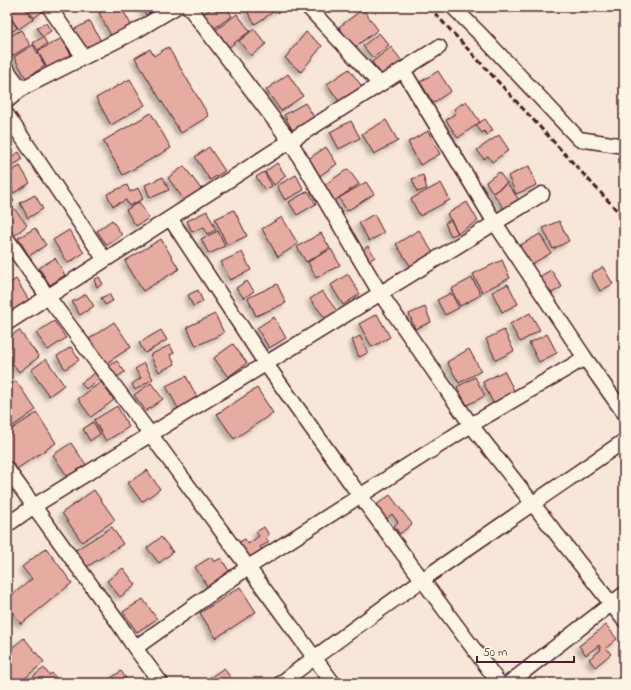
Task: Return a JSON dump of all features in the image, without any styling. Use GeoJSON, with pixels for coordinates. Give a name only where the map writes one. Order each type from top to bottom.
{"type":"FeatureCollection","features":[{"type":"Feature","properties":{"kind":"street"},"geometry":{"type":"LineString","coordinates":[[50,7],[83,56]]}},
{"type":"Feature","properties":{"kind":"street"},"geometry":{"type":"LineString","coordinates":[[7,101],[21,89],[83,56],[136,31],[176,7]]}},
{"type":"Feature","properties":{"kind":"street"},"geometry":{"type":"LineString","coordinates":[[189,7],[290,141],[380,293],[471,425],[624,620]]}},
{"type":"Feature","properties":{"kind":"street"},"geometry":{"type":"LineString","coordinates":[[308,7],[380,84]]}},
{"type":"Feature","properties":{"kind":"street"},"geometry":{"type":"LineString","coordinates":[[453,7],[579,139],[624,146]]}},
{"type":"Feature","properties":{"kind":"street"},"geometry":{"type":"LineString","coordinates":[[7,323],[439,47]]}},
{"type":"Feature","properties":{"kind":"street"},"geometry":{"type":"LineString","coordinates":[[7,70],[21,89]]}},
{"type":"Feature","properties":{"kind":"street"},"geometry":{"type":"LineString","coordinates":[[403,70],[495,222],[585,358],[624,413]]}},
{"type":"Feature","properties":{"kind":"street"},"geometry":{"type":"LineString","coordinates":[[7,115],[105,260]]}},
{"type":"Feature","properties":{"kind":"street"},"geometry":{"type":"LineString","coordinates":[[7,525],[34,506],[542,194]]}},
{"type":"Feature","properties":{"kind":"street"},"geometry":{"type":"LineString","coordinates":[[170,218],[266,364],[360,496],[499,683]]}},
{"type":"Feature","properties":{"kind":"street"},"geometry":{"type":"LineString","coordinates":[[7,239],[48,297],[333,683]]}},
{"type":"Feature","properties":{"kind":"street"},"geometry":{"type":"LineString","coordinates":[[135,648],[247,568],[471,425],[585,358]]}},
{"type":"Feature","properties":{"kind":"street"},"geometry":{"type":"LineString","coordinates":[[281,683],[423,580],[624,442]]}},
{"type":"Feature","properties":{"kind":"street"},"geometry":{"type":"LineString","coordinates":[[7,469],[118,621],[135,648],[161,683]]}},
{"type":"Feature","properties":{"kind":"street"},"geometry":{"type":"LineString","coordinates":[[509,683],[624,594]]}},
{"type":"Feature","properties":{"kind":"building"},"geometry":{"type":"Polygon","coordinates":[[[13,7],[24,7],[33,19],[19,29],[7,13],[13,7]]]}},
{"type":"Feature","properties":{"kind":"building"},"geometry":{"type":"Polygon","coordinates":[[[26,7],[38,7],[42,12],[34,18],[26,7]]]}},
{"type":"Feature","properties":{"kind":"building"},"geometry":{"type":"Polygon","coordinates":[[[111,7],[121,7],[133,28],[113,39],[99,13],[111,7]]]}},
{"type":"Feature","properties":{"kind":"building"},"geometry":{"type":"Polygon","coordinates":[[[141,7],[160,7],[146,15],[141,7]]]}},
{"type":"Feature","properties":{"kind":"building"},"geometry":{"type":"Polygon","coordinates":[[[213,7],[226,7],[232,16],[212,30],[202,15],[213,7]]]}},
{"type":"Feature","properties":{"kind":"building"},"geometry":{"type":"Polygon","coordinates":[[[281,7],[255,24],[245,8],[281,7]]]}},
{"type":"Feature","properties":{"kind":"building"},"geometry":{"type":"Polygon","coordinates":[[[363,9],[378,30],[353,48],[339,27],[363,9]]]}},
{"type":"Feature","properties":{"kind":"building"},"geometry":{"type":"Polygon","coordinates":[[[7,14],[17,28],[7,35],[7,14]]]}},
{"type":"Feature","properties":{"kind":"building"},"geometry":{"type":"Polygon","coordinates":[[[237,14],[250,31],[229,47],[216,30],[237,14]]]}},
{"type":"Feature","properties":{"kind":"building"},"geometry":{"type":"Polygon","coordinates":[[[90,21],[102,43],[84,54],[71,31],[90,21]]]}},
{"type":"Feature","properties":{"kind":"building"},"geometry":{"type":"Polygon","coordinates":[[[46,23],[51,31],[42,37],[37,28],[46,23]]]}},
{"type":"Feature","properties":{"kind":"building"},"geometry":{"type":"Polygon","coordinates":[[[254,29],[266,44],[251,56],[239,41],[254,29]]]}},
{"type":"Feature","properties":{"kind":"building"},"geometry":{"type":"Polygon","coordinates":[[[21,30],[30,45],[12,56],[7,46],[7,38],[21,30]]]}},
{"type":"Feature","properties":{"kind":"building"},"geometry":{"type":"Polygon","coordinates":[[[306,32],[322,46],[301,72],[285,58],[306,32]]]}},
{"type":"Feature","properties":{"kind":"building"},"geometry":{"type":"Polygon","coordinates":[[[379,33],[389,45],[373,58],[363,46],[379,33]]]}},
{"type":"Feature","properties":{"kind":"building"},"geometry":{"type":"Polygon","coordinates":[[[43,37],[47,44],[38,50],[33,43],[43,37]]]}},
{"type":"Feature","properties":{"kind":"building"},"geometry":{"type":"Polygon","coordinates":[[[62,38],[72,57],[48,70],[38,51],[62,38]]]}},
{"type":"Feature","properties":{"kind":"building"},"geometry":{"type":"Polygon","coordinates":[[[33,45],[45,66],[26,78],[14,57],[33,45]]]}},
{"type":"Feature","properties":{"kind":"building"},"geometry":{"type":"Polygon","coordinates":[[[168,47],[209,116],[181,133],[135,58],[150,49],[154,56],[168,47]]]}},
{"type":"Feature","properties":{"kind":"building"},"geometry":{"type":"Polygon","coordinates":[[[391,47],[402,61],[383,76],[372,62],[391,47]]]}},
{"type":"Feature","properties":{"kind":"building"},"geometry":{"type":"Polygon","coordinates":[[[349,69],[363,88],[341,104],[327,84],[349,69]]]}},
{"type":"Feature","properties":{"kind":"building"},"geometry":{"type":"Polygon","coordinates":[[[438,71],[451,91],[433,103],[420,82],[438,71]]]}},
{"type":"Feature","properties":{"kind":"building"},"geometry":{"type":"Polygon","coordinates":[[[288,74],[303,96],[281,111],[266,90],[288,74]]]}},
{"type":"Feature","properties":{"kind":"building"},"geometry":{"type":"Polygon","coordinates":[[[130,79],[145,105],[111,125],[96,98],[130,79]]]}},
{"type":"Feature","properties":{"kind":"building"},"geometry":{"type":"Polygon","coordinates":[[[466,101],[480,122],[458,138],[446,120],[456,113],[454,109],[466,101]]]}},
{"type":"Feature","properties":{"kind":"building"},"geometry":{"type":"Polygon","coordinates":[[[305,103],[316,120],[294,133],[284,115],[305,103]]]}},
{"type":"Feature","properties":{"kind":"building"},"geometry":{"type":"Polygon","coordinates":[[[151,113],[171,148],[123,175],[103,141],[151,113]]]}},
{"type":"Feature","properties":{"kind":"building"},"geometry":{"type":"Polygon","coordinates":[[[485,119],[493,130],[487,135],[484,131],[482,133],[476,125],[485,119]]]}},
{"type":"Feature","properties":{"kind":"building"},"geometry":{"type":"Polygon","coordinates":[[[386,120],[398,141],[374,154],[362,134],[386,120]]]}},
{"type":"Feature","properties":{"kind":"building"},"geometry":{"type":"Polygon","coordinates":[[[351,121],[360,138],[339,149],[330,132],[351,121]]]}},
{"type":"Feature","properties":{"kind":"building"},"geometry":{"type":"Polygon","coordinates":[[[428,131],[440,154],[420,165],[408,142],[428,131]]]}},
{"type":"Feature","properties":{"kind":"building"},"geometry":{"type":"Polygon","coordinates":[[[499,135],[509,150],[492,162],[488,156],[484,159],[477,150],[499,135]]]}},
{"type":"Feature","properties":{"kind":"building"},"geometry":{"type":"Polygon","coordinates":[[[209,147],[225,171],[210,180],[195,157],[209,147]]]}},
{"type":"Feature","properties":{"kind":"building"},"geometry":{"type":"Polygon","coordinates":[[[326,147],[337,164],[318,177],[307,160],[326,147]]]}},
{"type":"Feature","properties":{"kind":"building"},"geometry":{"type":"Polygon","coordinates":[[[7,148],[13,156],[19,152],[23,159],[7,169],[7,148]]]}},
{"type":"Feature","properties":{"kind":"building"},"geometry":{"type":"Polygon","coordinates":[[[277,163],[286,176],[274,185],[265,172],[277,163]]]}},
{"type":"Feature","properties":{"kind":"building"},"geometry":{"type":"Polygon","coordinates":[[[20,166],[30,183],[14,193],[7,182],[7,174],[20,166]]]}},
{"type":"Feature","properties":{"kind":"building"},"geometry":{"type":"Polygon","coordinates":[[[184,166],[201,189],[185,201],[168,178],[184,166]]]}},
{"type":"Feature","properties":{"kind":"building"},"geometry":{"type":"Polygon","coordinates":[[[529,166],[537,185],[516,194],[508,176],[529,166]]]}},
{"type":"Feature","properties":{"kind":"building"},"geometry":{"type":"Polygon","coordinates":[[[348,169],[359,184],[334,201],[323,186],[348,169]]]}},
{"type":"Feature","properties":{"kind":"building"},"geometry":{"type":"Polygon","coordinates":[[[264,172],[272,186],[265,190],[256,177],[264,172]]]}},
{"type":"Feature","properties":{"kind":"building"},"geometry":{"type":"Polygon","coordinates":[[[499,172],[507,183],[493,193],[486,182],[499,172]]]}},
{"type":"Feature","properties":{"kind":"building"},"geometry":{"type":"Polygon","coordinates":[[[296,175],[304,190],[285,200],[277,186],[296,175]]]}},
{"type":"Feature","properties":{"kind":"building"},"geometry":{"type":"Polygon","coordinates":[[[423,175],[427,189],[417,192],[412,179],[423,175]]]}},
{"type":"Feature","properties":{"kind":"building"},"geometry":{"type":"Polygon","coordinates":[[[163,177],[169,190],[150,198],[145,185],[163,177]]]}},
{"type":"Feature","properties":{"kind":"building"},"geometry":{"type":"Polygon","coordinates":[[[366,182],[374,194],[347,211],[339,198],[366,182]]]}},
{"type":"Feature","properties":{"kind":"building"},"geometry":{"type":"Polygon","coordinates":[[[441,183],[450,200],[420,216],[411,199],[441,183]]]}},
{"type":"Feature","properties":{"kind":"building"},"geometry":{"type":"Polygon","coordinates":[[[507,183],[519,200],[505,210],[493,193],[507,183]]]}},
{"type":"Feature","properties":{"kind":"building"},"geometry":{"type":"Polygon","coordinates":[[[127,185],[130,192],[138,188],[143,199],[129,206],[126,200],[113,206],[107,194],[127,185]]]}},
{"type":"Feature","properties":{"kind":"building"},"geometry":{"type":"Polygon","coordinates":[[[308,191],[316,204],[297,215],[289,202],[308,191]]]}},
{"type":"Feature","properties":{"kind":"building"},"geometry":{"type":"Polygon","coordinates":[[[7,192],[14,201],[7,206],[7,192]]]}},
{"type":"Feature","properties":{"kind":"building"},"geometry":{"type":"Polygon","coordinates":[[[35,195],[43,209],[28,218],[20,203],[35,195]]]}},
{"type":"Feature","properties":{"kind":"building"},"geometry":{"type":"Polygon","coordinates":[[[139,202],[149,218],[136,226],[126,210],[139,202]]]}},
{"type":"Feature","properties":{"kind":"building"},"geometry":{"type":"Polygon","coordinates":[[[467,202],[478,221],[458,233],[447,214],[467,202]]]}},
{"type":"Feature","properties":{"kind":"building"},"geometry":{"type":"Polygon","coordinates":[[[13,207],[27,225],[14,236],[7,227],[7,211],[13,207]]]}},
{"type":"Feature","properties":{"kind":"building"},"geometry":{"type":"Polygon","coordinates":[[[234,210],[247,236],[227,245],[215,219],[234,210]]]}},
{"type":"Feature","properties":{"kind":"building"},"geometry":{"type":"Polygon","coordinates":[[[207,211],[216,230],[207,234],[204,227],[192,232],[187,221],[207,211]]]}},
{"type":"Feature","properties":{"kind":"building"},"geometry":{"type":"Polygon","coordinates":[[[374,214],[384,233],[369,241],[359,223],[374,214]]]}},
{"type":"Feature","properties":{"kind":"building"},"geometry":{"type":"Polygon","coordinates":[[[282,217],[298,244],[278,257],[262,229],[282,217]]]}},
{"type":"Feature","properties":{"kind":"building"},"geometry":{"type":"Polygon","coordinates":[[[112,220],[122,235],[107,245],[97,231],[112,220]]]}},
{"type":"Feature","properties":{"kind":"building"},"geometry":{"type":"Polygon","coordinates":[[[451,220],[458,233],[451,236],[445,223],[451,220]]]}},
{"type":"Feature","properties":{"kind":"building"},"geometry":{"type":"Polygon","coordinates":[[[559,221],[569,241],[553,249],[543,228],[559,221]]]}},
{"type":"Feature","properties":{"kind":"building"},"geometry":{"type":"Polygon","coordinates":[[[35,228],[46,245],[29,256],[18,238],[35,228]]]}},
{"type":"Feature","properties":{"kind":"building"},"geometry":{"type":"Polygon","coordinates":[[[69,230],[84,253],[68,263],[53,240],[69,230]]]}},
{"type":"Feature","properties":{"kind":"building"},"geometry":{"type":"Polygon","coordinates":[[[419,230],[433,253],[411,267],[396,244],[419,230]]]}},
{"type":"Feature","properties":{"kind":"building"},"geometry":{"type":"Polygon","coordinates":[[[218,231],[225,246],[209,254],[201,239],[218,231]]]}},
{"type":"Feature","properties":{"kind":"building"},"geometry":{"type":"Polygon","coordinates":[[[321,233],[330,248],[306,262],[297,247],[321,233]]]}},
{"type":"Feature","properties":{"kind":"building"},"geometry":{"type":"Polygon","coordinates":[[[540,234],[551,253],[528,266],[517,247],[540,234]]]}},
{"type":"Feature","properties":{"kind":"building"},"geometry":{"type":"Polygon","coordinates":[[[161,239],[179,269],[143,291],[125,261],[161,239]]]}},
{"type":"Feature","properties":{"kind":"building"},"geometry":{"type":"Polygon","coordinates":[[[368,246],[375,257],[367,262],[360,252],[368,246]]]}},
{"type":"Feature","properties":{"kind":"building"},"geometry":{"type":"Polygon","coordinates":[[[331,249],[340,265],[316,278],[308,262],[331,249]]]}},
{"type":"Feature","properties":{"kind":"building"},"geometry":{"type":"Polygon","coordinates":[[[242,252],[251,270],[230,280],[221,262],[242,252]]]}},
{"type":"Feature","properties":{"kind":"building"},"geometry":{"type":"Polygon","coordinates":[[[55,258],[65,275],[50,285],[39,268],[55,258]]]}},
{"type":"Feature","properties":{"kind":"building"},"geometry":{"type":"Polygon","coordinates":[[[502,260],[510,278],[482,292],[473,274],[502,260]]]}},
{"type":"Feature","properties":{"kind":"building"},"geometry":{"type":"Polygon","coordinates":[[[603,267],[613,284],[600,291],[591,274],[603,267]]]}},
{"type":"Feature","properties":{"kind":"building"},"geometry":{"type":"Polygon","coordinates":[[[551,270],[562,287],[550,294],[539,277],[551,270]]]}},
{"type":"Feature","properties":{"kind":"building"},"geometry":{"type":"Polygon","coordinates":[[[348,274],[360,294],[343,305],[331,285],[348,274]]]}},
{"type":"Feature","properties":{"kind":"building"},"geometry":{"type":"Polygon","coordinates":[[[99,277],[103,284],[97,287],[94,280],[99,277]]]}},
{"type":"Feature","properties":{"kind":"building"},"geometry":{"type":"Polygon","coordinates":[[[472,278],[481,295],[460,306],[451,289],[472,278]]]}},
{"type":"Feature","properties":{"kind":"building"},"geometry":{"type":"Polygon","coordinates":[[[16,279],[30,302],[12,313],[7,304],[7,285],[16,279]]]}},
{"type":"Feature","properties":{"kind":"building"},"geometry":{"type":"Polygon","coordinates":[[[247,281],[254,291],[244,298],[236,288],[247,281]]]}},
{"type":"Feature","properties":{"kind":"building"},"geometry":{"type":"Polygon","coordinates":[[[277,284],[286,303],[256,316],[248,298],[277,284]]]}},
{"type":"Feature","properties":{"kind":"building"},"geometry":{"type":"Polygon","coordinates":[[[508,284],[518,304],[502,312],[492,292],[508,284]]]}},
{"type":"Feature","properties":{"kind":"building"},"geometry":{"type":"Polygon","coordinates":[[[198,290],[203,302],[193,306],[188,295],[198,290]]]}},
{"type":"Feature","properties":{"kind":"building"},"geometry":{"type":"Polygon","coordinates":[[[322,291],[337,311],[326,319],[310,299],[322,291]]]}},
{"type":"Feature","properties":{"kind":"building"},"geometry":{"type":"Polygon","coordinates":[[[451,293],[459,308],[445,315],[437,300],[451,293]]]}},
{"type":"Feature","properties":{"kind":"building"},"geometry":{"type":"Polygon","coordinates":[[[86,294],[94,306],[80,315],[72,302],[86,294]]]}},
{"type":"Feature","properties":{"kind":"building"},"geometry":{"type":"Polygon","coordinates":[[[109,294],[113,301],[105,305],[101,298],[109,294]]]}},
{"type":"Feature","properties":{"kind":"building"},"geometry":{"type":"Polygon","coordinates":[[[425,307],[431,322],[415,329],[409,314],[425,307]]]}},
{"type":"Feature","properties":{"kind":"building"},"geometry":{"type":"Polygon","coordinates":[[[530,313],[540,330],[520,342],[510,324],[530,313]]]}},
{"type":"Feature","properties":{"kind":"building"},"geometry":{"type":"Polygon","coordinates":[[[215,314],[224,333],[196,346],[187,327],[215,314]]]}},
{"type":"Feature","properties":{"kind":"building"},"geometry":{"type":"Polygon","coordinates":[[[377,314],[390,337],[372,347],[359,324],[377,314]]]}},
{"type":"Feature","properties":{"kind":"building"},"geometry":{"type":"Polygon","coordinates":[[[274,317],[286,338],[269,348],[257,328],[274,317]]]}},
{"type":"Feature","properties":{"kind":"building"},"geometry":{"type":"Polygon","coordinates":[[[54,321],[66,338],[48,350],[36,333],[54,321]]]}},
{"type":"Feature","properties":{"kind":"building"},"geometry":{"type":"Polygon","coordinates":[[[114,322],[131,347],[105,364],[89,339],[114,322]]]}},
{"type":"Feature","properties":{"kind":"building"},"geometry":{"type":"Polygon","coordinates":[[[19,330],[39,357],[19,372],[7,356],[7,339],[19,330]]]}},
{"type":"Feature","properties":{"kind":"building"},"geometry":{"type":"Polygon","coordinates":[[[161,330],[167,340],[145,353],[139,343],[161,330]]]}},
{"type":"Feature","properties":{"kind":"building"},"geometry":{"type":"Polygon","coordinates":[[[504,330],[514,351],[496,360],[486,339],[504,330]]]}},
{"type":"Feature","properties":{"kind":"building"},"geometry":{"type":"Polygon","coordinates":[[[547,334],[557,353],[539,362],[529,343],[547,334]]]}},
{"type":"Feature","properties":{"kind":"building"},"geometry":{"type":"Polygon","coordinates":[[[360,336],[368,353],[359,357],[352,340],[360,336]]]}},
{"type":"Feature","properties":{"kind":"building"},"geometry":{"type":"Polygon","coordinates":[[[233,344],[247,363],[228,377],[214,358],[233,344]]]}},
{"type":"Feature","properties":{"kind":"building"},"geometry":{"type":"Polygon","coordinates":[[[170,345],[174,353],[170,355],[175,364],[159,372],[150,355],[170,345]]]}},
{"type":"Feature","properties":{"kind":"building"},"geometry":{"type":"Polygon","coordinates":[[[71,347],[79,360],[65,369],[57,356],[71,347]]]}},
{"type":"Feature","properties":{"kind":"building"},"geometry":{"type":"Polygon","coordinates":[[[469,349],[481,371],[459,383],[447,362],[469,349]]]}},
{"type":"Feature","properties":{"kind":"building"},"geometry":{"type":"Polygon","coordinates":[[[46,359],[64,385],[49,396],[31,370],[46,359]]]}},
{"type":"Feature","properties":{"kind":"building"},"geometry":{"type":"Polygon","coordinates":[[[117,361],[125,372],[117,377],[109,366],[117,361]]]}},
{"type":"Feature","properties":{"kind":"building"},"geometry":{"type":"Polygon","coordinates":[[[144,363],[153,379],[135,390],[132,384],[141,378],[135,369],[144,363]]]}},
{"type":"Feature","properties":{"kind":"building"},"geometry":{"type":"Polygon","coordinates":[[[504,371],[515,392],[493,403],[483,382],[504,371]]]}},
{"type":"Feature","properties":{"kind":"building"},"geometry":{"type":"Polygon","coordinates":[[[95,373],[99,379],[86,389],[81,383],[95,373]]]}},
{"type":"Feature","properties":{"kind":"building"},"geometry":{"type":"Polygon","coordinates":[[[186,376],[199,401],[180,412],[166,386],[186,376]]]}},
{"type":"Feature","properties":{"kind":"building"},"geometry":{"type":"Polygon","coordinates":[[[475,377],[485,396],[467,405],[457,387],[475,377]]]}},
{"type":"Feature","properties":{"kind":"building"},"geometry":{"type":"Polygon","coordinates":[[[16,381],[36,410],[7,430],[7,387],[16,381]]]}},
{"type":"Feature","properties":{"kind":"building"},"geometry":{"type":"Polygon","coordinates":[[[101,382],[114,400],[91,417],[78,399],[101,382]]]}},
{"type":"Feature","properties":{"kind":"building"},"geometry":{"type":"Polygon","coordinates":[[[151,383],[163,399],[146,411],[134,395],[151,383]]]}},
{"type":"Feature","properties":{"kind":"building"},"geometry":{"type":"Polygon","coordinates":[[[257,388],[273,413],[234,439],[217,414],[257,388]]]}},
{"type":"Feature","properties":{"kind":"building"},"geometry":{"type":"Polygon","coordinates":[[[117,406],[129,427],[106,441],[94,420],[117,406]]]}},
{"type":"Feature","properties":{"kind":"building"},"geometry":{"type":"Polygon","coordinates":[[[37,413],[56,443],[15,470],[7,458],[7,432],[37,413]]]}},
{"type":"Feature","properties":{"kind":"building"},"geometry":{"type":"Polygon","coordinates":[[[93,422],[100,434],[90,441],[83,429],[93,422]]]}},
{"type":"Feature","properties":{"kind":"building"},"geometry":{"type":"Polygon","coordinates":[[[71,443],[87,466],[69,479],[53,455],[71,443]]]}},
{"type":"Feature","properties":{"kind":"building"},"geometry":{"type":"Polygon","coordinates":[[[147,470],[160,489],[142,502],[128,483],[147,470]]]}},
{"type":"Feature","properties":{"kind":"building"},"geometry":{"type":"Polygon","coordinates":[[[94,490],[115,520],[82,542],[62,513],[94,490]]]}},
{"type":"Feature","properties":{"kind":"building"},"geometry":{"type":"Polygon","coordinates":[[[390,495],[412,524],[400,534],[394,526],[398,522],[392,514],[386,519],[375,506],[390,495]]]}},
{"type":"Feature","properties":{"kind":"building"},"geometry":{"type":"Polygon","coordinates":[[[112,527],[123,544],[85,568],[74,551],[112,527]]]}},
{"type":"Feature","properties":{"kind":"building"},"geometry":{"type":"Polygon","coordinates":[[[264,527],[269,535],[266,538],[269,542],[260,547],[264,552],[259,556],[257,553],[253,556],[254,559],[248,563],[236,544],[245,539],[248,544],[259,536],[256,532],[264,527]]]}},
{"type":"Feature","properties":{"kind":"building"},"geometry":{"type":"Polygon","coordinates":[[[161,537],[173,552],[159,563],[147,548],[161,537]]]}},
{"type":"Feature","properties":{"kind":"building"},"geometry":{"type":"Polygon","coordinates":[[[46,548],[72,583],[21,624],[11,610],[7,613],[7,599],[32,579],[22,567],[46,548]]]}},
{"type":"Feature","properties":{"kind":"building"},"geometry":{"type":"Polygon","coordinates":[[[211,557],[214,562],[221,558],[231,574],[209,589],[195,567],[211,557]]]}},
{"type":"Feature","properties":{"kind":"building"},"geometry":{"type":"Polygon","coordinates":[[[123,568],[136,585],[120,597],[107,581],[123,568]]]}},
{"type":"Feature","properties":{"kind":"building"},"geometry":{"type":"Polygon","coordinates":[[[240,587],[256,612],[216,638],[200,613],[240,587]]]}},
{"type":"Feature","properties":{"kind":"building"},"geometry":{"type":"Polygon","coordinates":[[[143,599],[157,619],[137,632],[123,612],[143,599]]]}},
{"type":"Feature","properties":{"kind":"building"},"geometry":{"type":"Polygon","coordinates":[[[606,625],[617,639],[606,648],[611,654],[595,667],[589,659],[601,650],[599,645],[586,655],[579,646],[606,625]]]}},
{"type":"Feature","properties":{"kind":"building"},"geometry":{"type":"Polygon","coordinates":[[[24,638],[44,662],[19,683],[7,683],[7,652],[24,638]]]}},
{"type":"Feature","properties":{"kind":"building"},"geometry":{"type":"Polygon","coordinates":[[[44,668],[49,675],[52,673],[60,683],[25,683],[44,668]]]}},
{"type":"Feature","properties":{"kind":"building"},"geometry":{"type":"Polygon","coordinates":[[[224,668],[234,683],[202,683],[224,668]]]}},
{"type":"Feature","properties":{"kind":"building"},"geometry":{"type":"Polygon","coordinates":[[[121,671],[129,683],[104,683],[121,671]]]}},
{"type":"Feature","properties":{"kind":"railway"},"geometry":{"type":"LineString","coordinates":[[429,7],[624,218]]}}]}
